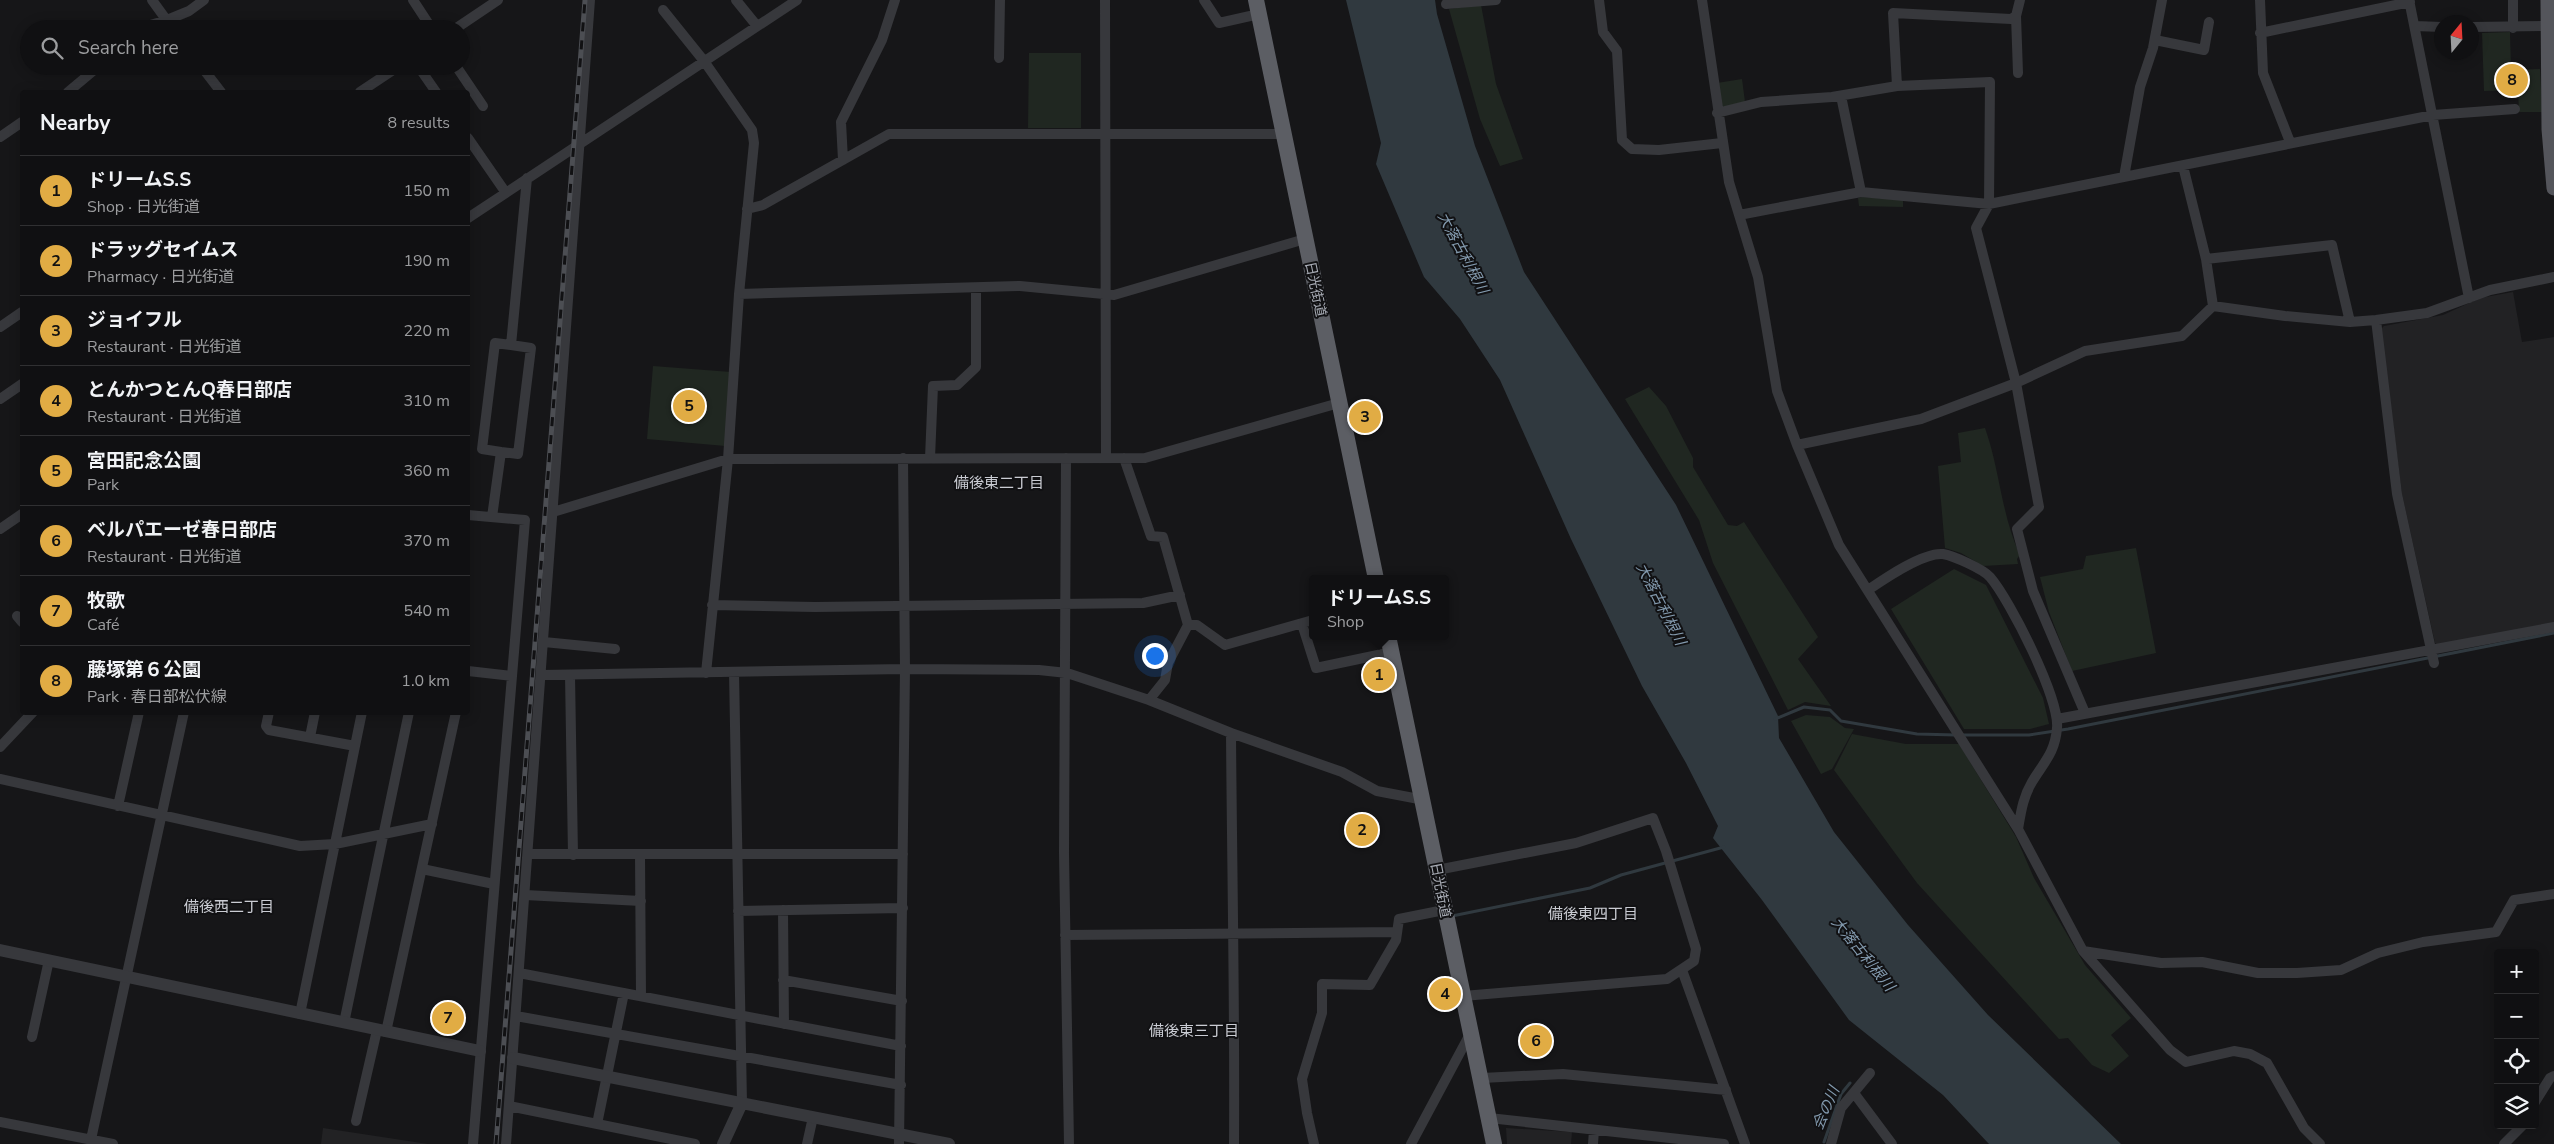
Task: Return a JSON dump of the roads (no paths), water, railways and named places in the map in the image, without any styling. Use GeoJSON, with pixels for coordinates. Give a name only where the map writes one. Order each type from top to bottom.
{"type":"FeatureCollection","features":[{"type":"Feature","properties":{"kind":"highway","name":"日光街道"},"geometry":{"type":"LineString","coordinates":[[1258,7],[1375,575]]}},
{"type":"Feature","properties":{"kind":"highway","name":"日光街道"},"geometry":{"type":"LineString","coordinates":[[1389,640],[1424,800],[1448,931],[1482,1078],[1494,1144]]}},
{"type":"Feature","properties":{"kind":"main road"},"geometry":{"type":"LineString","coordinates":[[2548,0],[2554,188]]}},
{"type":"Feature","properties":{"kind":"street"},"geometry":{"type":"LineString","coordinates":[[152,0],[166,20]]}},
{"type":"Feature","properties":{"kind":"street"},"geometry":{"type":"LineString","coordinates":[[177,20],[204,0]]}},
{"type":"Feature","properties":{"kind":"street"},"geometry":{"type":"LineString","coordinates":[[413,0],[426,20]]}},
{"type":"Feature","properties":{"kind":"street"},"geometry":{"type":"LineString","coordinates":[[468,20],[498,0]]}},
{"type":"Feature","properties":{"kind":"street"},"geometry":{"type":"LineString","coordinates":[[506,1144],[590,0]]}},
{"type":"Feature","properties":{"kind":"street"},"geometry":{"type":"LineString","coordinates":[[736,0],[757,26]]}},
{"type":"Feature","properties":{"kind":"street"},"geometry":{"type":"LineString","coordinates":[[470,217],[797,0]]}},
{"type":"Feature","properties":{"kind":"street"},"geometry":{"type":"LineString","coordinates":[[843,160],[841,122],[882,40],[895,0]]}},
{"type":"Feature","properties":{"kind":"street"},"geometry":{"type":"LineString","coordinates":[[1000,0],[1000,58]]}},
{"type":"Feature","properties":{"kind":"street"},"geometry":{"type":"LineString","coordinates":[[1105,0],[1106,458]]}},
{"type":"Feature","properties":{"kind":"street"},"geometry":{"type":"LineString","coordinates":[[1204,0],[1219,23],[1258,7]]}},
{"type":"Feature","properties":{"kind":"street"},"geometry":{"type":"LineString","coordinates":[[1446,4],[1496,0]]}},
{"type":"Feature","properties":{"kind":"street"},"geometry":{"type":"LineString","coordinates":[[1599,0],[1603,32],[1617,51],[1622,140],[1632,149],[1650,150],[1722,143]]}},
{"type":"Feature","properties":{"kind":"street"},"geometry":{"type":"LineString","coordinates":[[1702,0],[1717,112],[1729,182],[1758,277],[1777,391],[1797,445],[1839,545],[2018,829],[2083,951],[2170,1050],[2186,1062],[2234,1052],[2250,1054],[2266,1063],[2304,1128],[2320,1144]]}},
{"type":"Feature","properties":{"kind":"street"},"geometry":{"type":"LineString","coordinates":[[2018,73],[2016,16],[2020,0]]}},
{"type":"Feature","properties":{"kind":"street"},"geometry":{"type":"LineString","coordinates":[[2124,177],[2140,87],[2155,40],[2162,0]]}},
{"type":"Feature","properties":{"kind":"street"},"geometry":{"type":"LineString","coordinates":[[2260,0],[2263,73],[2290,142]]}},
{"type":"Feature","properties":{"kind":"street"},"geometry":{"type":"LineString","coordinates":[[2513,0],[2513,28]]}},
{"type":"Feature","properties":{"kind":"street"},"geometry":{"type":"LineString","coordinates":[[2260,33],[2409,1],[2469,298]]}},
{"type":"Feature","properties":{"kind":"street"},"geometry":{"type":"LineString","coordinates":[[663,10],[704,61],[752,130],[754,143],[739,294],[728,458],[706,673]]}},
{"type":"Feature","properties":{"kind":"street"},"geometry":{"type":"LineString","coordinates":[[1897,86],[1893,13],[2011,19],[2016,16]]}},
{"type":"Feature","properties":{"kind":"street"},"geometry":{"type":"LineString","coordinates":[[2155,40],[2204,50],[2209,22]]}},
{"type":"Feature","properties":{"kind":"street"},"geometry":{"type":"LineString","coordinates":[[2415,26],[2434,27]]}},
{"type":"Feature","properties":{"kind":"street"},"geometry":{"type":"LineString","coordinates":[[2479,27],[2548,26]]}},
{"type":"Feature","properties":{"kind":"street"},"geometry":{"type":"LineString","coordinates":[[70,90],[88,75]]}},
{"type":"Feature","properties":{"kind":"street"},"geometry":{"type":"LineString","coordinates":[[209,75],[220,90]]}},
{"type":"Feature","properties":{"kind":"street"},"geometry":{"type":"LineString","coordinates":[[363,90],[386,75]]}},
{"type":"Feature","properties":{"kind":"street"},"geometry":{"type":"LineString","coordinates":[[424,75],[435,90]]}},
{"type":"Feature","properties":{"kind":"street"},"geometry":{"type":"LineString","coordinates":[[462,75],[483,106]]}},
{"type":"Feature","properties":{"kind":"street"},"geometry":{"type":"LineString","coordinates":[[1717,112],[1761,102],[1841,96],[1897,86],[1990,82],[1989,204],[1976,228],[2016,383],[2039,507],[2017,529],[2033,591],[2085,712]]}},
{"type":"Feature","properties":{"kind":"street"},"geometry":{"type":"LineString","coordinates":[[1841,96],[1861,192]]}},
{"type":"Feature","properties":{"kind":"street"},"geometry":{"type":"LineString","coordinates":[[1739,215],[1861,192],[1989,204],[2183,166],[2290,142],[2433,115],[2515,109]]}},
{"type":"Feature","properties":{"kind":"street"},"geometry":{"type":"LineString","coordinates":[[0,137],[20,123]]}},
{"type":"Feature","properties":{"kind":"street"},"geometry":{"type":"LineString","coordinates":[[747,209],[763,205],[889,134],[1283,134]]}},
{"type":"Feature","properties":{"kind":"street"},"geometry":{"type":"LineString","coordinates":[[470,141],[506,193]]}},
{"type":"Feature","properties":{"kind":"street"},"geometry":{"type":"LineString","coordinates":[[2183,166],[2206,259],[2213,306]]}},
{"type":"Feature","properties":{"kind":"street"},"geometry":{"type":"LineString","coordinates":[[511,345],[528,178]]}},
{"type":"Feature","properties":{"kind":"street"},"geometry":{"type":"LineString","coordinates":[[739,294],[1020,286],[1107,296],[1305,239]]}},
{"type":"Feature","properties":{"kind":"street"},"geometry":{"type":"LineString","coordinates":[[2206,259],[2332,245],[2350,322]]}},
{"type":"Feature","properties":{"kind":"street"},"geometry":{"type":"LineString","coordinates":[[2213,306],[2285,316],[2350,322],[2376,320],[2427,313],[2490,290],[2554,277]]}},
{"type":"Feature","properties":{"kind":"street"},"geometry":{"type":"LineString","coordinates":[[930,458],[933,386],[957,385],[976,367],[976,288]]}},
{"type":"Feature","properties":{"kind":"street"},"geometry":{"type":"LineString","coordinates":[[1797,445],[1921,419],[2016,383],[2085,351],[2182,336],[2213,306]]}},
{"type":"Feature","properties":{"kind":"street"},"geometry":{"type":"LineString","coordinates":[[0,327],[20,313]]}},
{"type":"Feature","properties":{"kind":"street"},"geometry":{"type":"LineString","coordinates":[[2376,320],[2398,494],[2434,663]]}},
{"type":"Feature","properties":{"kind":"street"},"geometry":{"type":"LineString","coordinates":[[495,343],[511,345],[531,348],[518,454],[482,449],[495,343]]}},
{"type":"Feature","properties":{"kind":"street"},"geometry":{"type":"LineString","coordinates":[[0,399],[20,385]]}},
{"type":"Feature","properties":{"kind":"street"},"geometry":{"type":"LineString","coordinates":[[553,512],[728,458],[1145,458],[1339,404]]}},
{"type":"Feature","properties":{"kind":"street"},"geometry":{"type":"LineString","coordinates":[[492,517],[501,452]]}},
{"type":"Feature","properties":{"kind":"street"},"geometry":{"type":"LineString","coordinates":[[900,1139],[905,669],[903,458]]}},
{"type":"Feature","properties":{"kind":"street"},"geometry":{"type":"LineString","coordinates":[[1066,458],[1065,935],[1069,1144]]}},
{"type":"Feature","properties":{"kind":"street"},"geometry":{"type":"LineString","coordinates":[[1124,458],[1151,536],[1163,537],[1188,626],[1168,663],[1165,680],[1149,700]]}},
{"type":"Feature","properties":{"kind":"street"},"geometry":{"type":"LineString","coordinates":[[0,530],[20,515]]}},
{"type":"Feature","properties":{"kind":"street"},"geometry":{"type":"LineString","coordinates":[[470,515],[525,520],[472,1144]]}},
{"type":"Feature","properties":{"kind":"street"},"geometry":{"type":"LineString","coordinates":[[1868,590],[1918,560],[1942,554],[1965,562],[1989,576],[2019,625],[2053,700],[2057,719],[2055,748],[2032,782],[2023,800],[2018,829]]}},
{"type":"Feature","properties":{"kind":"street"},"geometry":{"type":"LineString","coordinates":[[712,605],[904,606],[1143,603],[1180,595]]}},
{"type":"Feature","properties":{"kind":"street"},"geometry":{"type":"LineString","coordinates":[[1188,626],[1197,625],[1225,645],[1309,621]]}},
{"type":"Feature","properties":{"kind":"street"},"geometry":{"type":"LineString","coordinates":[[1302,624],[1316,668],[1392,652]]}},
{"type":"Feature","properties":{"kind":"street"},"geometry":{"type":"LineString","coordinates":[[2057,719],[2085,712],[2431,651],[2554,626]]}},
{"type":"Feature","properties":{"kind":"street"},"geometry":{"type":"LineString","coordinates":[[544,642],[614,649]]}},
{"type":"Feature","properties":{"kind":"street"},"geometry":{"type":"LineString","coordinates":[[541,675],[905,669],[1039,670],[1067,673],[1149,700],[1231,733],[1342,772],[1377,791],[1424,800]]}},
{"type":"Feature","properties":{"kind":"street"},"geometry":{"type":"LineString","coordinates":[[470,671],[512,676]]}},
{"type":"Feature","properties":{"kind":"street"},"geometry":{"type":"LineString","coordinates":[[723,1144],[742,1103],[734,672]]}},
{"type":"Feature","properties":{"kind":"street"},"geometry":{"type":"LineString","coordinates":[[570,675],[573,855]]}},
{"type":"Feature","properties":{"kind":"street"},"geometry":{"type":"LineString","coordinates":[[0,747],[30,715]]}},
{"type":"Feature","properties":{"kind":"street"},"geometry":{"type":"LineString","coordinates":[[118,806],[138,715]]}},
{"type":"Feature","properties":{"kind":"street"},"geometry":{"type":"LineString","coordinates":[[90,1142],[183,715]]}},
{"type":"Feature","properties":{"kind":"street"},"geometry":{"type":"LineString","coordinates":[[268,715],[266,726],[269,730],[355,746]]}},
{"type":"Feature","properties":{"kind":"street"},"geometry":{"type":"LineString","coordinates":[[310,738],[314,715]]}},
{"type":"Feature","properties":{"kind":"street"},"geometry":{"type":"LineString","coordinates":[[300,1014],[361,715]]}},
{"type":"Feature","properties":{"kind":"street"},"geometry":{"type":"LineString","coordinates":[[344,1023],[408,715]]}},
{"type":"Feature","properties":{"kind":"street"},"geometry":{"type":"LineString","coordinates":[[356,1121],[422,869],[455,715]]}},
{"type":"Feature","properties":{"kind":"street"},"geometry":{"type":"LineString","coordinates":[[1231,733],[1232,934],[1235,1038],[1234,1144]]}},
{"type":"Feature","properties":{"kind":"street"},"geometry":{"type":"LineString","coordinates":[[0,779],[300,846],[335,844],[432,824]]}},
{"type":"Feature","properties":{"kind":"street"},"geometry":{"type":"LineString","coordinates":[[1437,870],[1576,842],[1653,818],[1668,856],[1696,949],[1694,961],[1667,979],[1463,996]]}},
{"type":"Feature","properties":{"kind":"street"},"geometry":{"type":"LineString","coordinates":[[528,854],[903,854]]}},
{"type":"Feature","properties":{"kind":"street"},"geometry":{"type":"LineString","coordinates":[[640,855],[641,996]]}},
{"type":"Feature","properties":{"kind":"street"},"geometry":{"type":"LineString","coordinates":[[422,869],[494,884]]}},
{"type":"Feature","properties":{"kind":"street"},"geometry":{"type":"LineString","coordinates":[[2083,951],[2161,963],[2202,962],[2258,972],[2297,973],[2341,970],[2378,953],[2423,942],[2496,932],[2514,900],[2554,894]]}},
{"type":"Feature","properties":{"kind":"street"},"geometry":{"type":"LineString","coordinates":[[525,895],[641,902]]}},
{"type":"Feature","properties":{"kind":"street"},"geometry":{"type":"LineString","coordinates":[[738,911],[903,908]]}},
{"type":"Feature","properties":{"kind":"street"},"geometry":{"type":"LineString","coordinates":[[783,910],[784,1024]]}},
{"type":"Feature","properties":{"kind":"street"},"geometry":{"type":"LineString","coordinates":[[1314,1144],[1302,1079],[1322,1013],[1322,984],[1370,985],[1396,940],[1399,920],[1445,912]]}},
{"type":"Feature","properties":{"kind":"street"},"geometry":{"type":"LineString","coordinates":[[1065,935],[1397,932]]}},
{"type":"Feature","properties":{"kind":"street"},"geometry":{"type":"LineString","coordinates":[[0,950],[480,1051]]}},
{"type":"Feature","properties":{"kind":"street"},"geometry":{"type":"LineString","coordinates":[[32,1037],[49,960]]}},
{"type":"Feature","properties":{"kind":"street"},"geometry":{"type":"LineString","coordinates":[[1682,970],[1745,1144]]}},
{"type":"Feature","properties":{"kind":"street"},"geometry":{"type":"LineString","coordinates":[[519,973],[901,1046]]}},
{"type":"Feature","properties":{"kind":"street"},"geometry":{"type":"LineString","coordinates":[[783,980],[902,1001]]}},
{"type":"Feature","properties":{"kind":"street"},"geometry":{"type":"LineString","coordinates":[[597,1124],[624,993]]}},
{"type":"Feature","properties":{"kind":"street"},"geometry":{"type":"LineString","coordinates":[[516,1016],[901,1085]]}},
{"type":"Feature","properties":{"kind":"street"},"geometry":{"type":"LineString","coordinates":[[1410,1144],[1471,1033]]}},
{"type":"Feature","properties":{"kind":"street"},"geometry":{"type":"LineString","coordinates":[[513,1058],[813,1117],[900,1139],[949,1144]]}},
{"type":"Feature","properties":{"kind":"street"},"geometry":{"type":"LineString","coordinates":[[1831,1144],[1842,1108],[1870,1073]]}},
{"type":"Feature","properties":{"kind":"street"},"geometry":{"type":"LineString","coordinates":[[1482,1078],[1563,1074],[1726,1090]]}},
{"type":"Feature","properties":{"kind":"street"},"geometry":{"type":"LineString","coordinates":[[2539,1096],[2550,1078],[2554,1076]]}},
{"type":"Feature","properties":{"kind":"street"},"geometry":{"type":"LineString","coordinates":[[1854,1093],[1892,1144]]}},
{"type":"Feature","properties":{"kind":"street"},"geometry":{"type":"LineString","coordinates":[[509,1106],[597,1124],[666,1141],[695,1144]]}},
{"type":"Feature","properties":{"kind":"street"},"geometry":{"type":"LineString","coordinates":[[808,1144],[813,1117]]}},
{"type":"Feature","properties":{"kind":"street"},"geometry":{"type":"LineString","coordinates":[[1489,1118],[1724,1144]]}},
{"type":"Feature","properties":{"kind":"street"},"geometry":{"type":"LineString","coordinates":[[0,1122],[90,1142],[113,1144]]}},
{"type":"Feature","properties":{"kind":"street"},"geometry":{"type":"LineString","coordinates":[[2504,1144],[2519,1129]]}},
{"type":"Feature","properties":{"kind":"street"},"geometry":{"type":"LineString","coordinates":[[1593,1144],[1594,1130]]}},
{"type":"Feature","properties":{"kind":"water","name":"大落古利根川"},"geometry":{"type":"Polygon","coordinates":[[[1346,0],[1435,0],[1437,14],[1475,146],[1524,272],[1676,505],[1778,716],[1779,738],[1834,832],[1908,925],[1988,1015],[2121,1144],[1989,1144],[1943,1095],[1849,1020],[1762,900],[1713,838],[1718,826],[1686,763],[1642,686],[1571,539],[1500,380],[1460,319],[1424,277],[1376,164],[1381,143],[1346,0]]]}},
{"type":"Feature","properties":{"kind":"waterway"},"geometry":{"type":"LineString","coordinates":[[1962,735],[2029,735],[2068,729],[2554,633]]}},
{"type":"Feature","properties":{"kind":"waterway"},"geometry":{"type":"LineString","coordinates":[[1775,719],[1804,707],[1830,710],[1841,721],[1917,734],[1956,735]]}},
{"type":"Feature","properties":{"kind":"waterway"},"geometry":{"type":"LineString","coordinates":[[1452,916],[1590,888],[1621,875],[1724,847]]}},
{"type":"Feature","properties":{"kind":"waterway","name":"会の川"},"geometry":{"type":"LineString","coordinates":[[1824,1142],[1841,1094],[1850,1083]]}},
{"type":"Feature","properties":{"kind":"railway"},"geometry":{"type":"LineString","coordinates":[[496,1144],[585,0]]}},
{"type":"Feature","properties":{"kind":"place","name":"藤塚第６公園"},"geometry":{"type":"Point","coordinates":[2512,80]}},
{"type":"Feature","properties":{"kind":"place","name":"宮田記念公園"},"geometry":{"type":"Point","coordinates":[689,406]}},
{"type":"Feature","properties":{"kind":"place","name":"ジョイフル"},"geometry":{"type":"Point","coordinates":[1365,417]}},
{"type":"Feature","properties":{"kind":"place","name":"ドリームS.S"},"geometry":{"type":"Point","coordinates":[1379,675]}},
{"type":"Feature","properties":{"kind":"place","name":"ドラッグセイムス"},"geometry":{"type":"Point","coordinates":[1362,830]}},
{"type":"Feature","properties":{"kind":"place","name":"とんかつとんQ春日部店"},"geometry":{"type":"Point","coordinates":[1445,994]}},
{"type":"Feature","properties":{"kind":"place","name":"牧歌"},"geometry":{"type":"Point","coordinates":[448,1018]}},
{"type":"Feature","properties":{"kind":"place","name":"ベルパエーゼ春日部店"},"geometry":{"type":"Point","coordinates":[1536,1041]}},
{"type":"Feature","properties":{"kind":"district","name":"備後東二丁目"},"geometry":{"type":"Point","coordinates":[999,483]}},
{"type":"Feature","properties":{"kind":"district","name":"備後西二丁目"},"geometry":{"type":"Point","coordinates":[229,907]}},
{"type":"Feature","properties":{"kind":"district","name":"備後東四丁目"},"geometry":{"type":"Point","coordinates":[1593,914]}},
{"type":"Feature","properties":{"kind":"district","name":"備後東三丁目"},"geometry":{"type":"Point","coordinates":[1194,1031]}}]}
